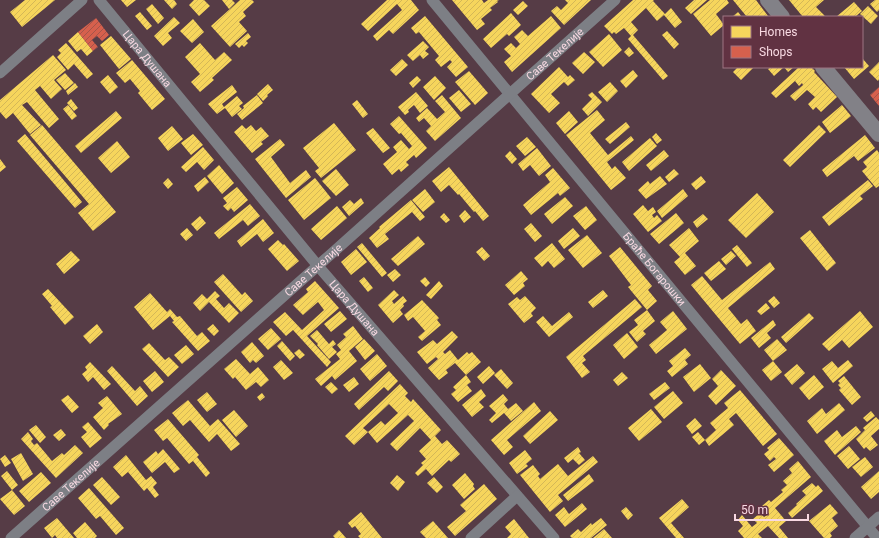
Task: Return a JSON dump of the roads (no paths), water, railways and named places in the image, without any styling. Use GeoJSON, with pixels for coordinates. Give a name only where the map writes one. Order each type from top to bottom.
{"type":"FeatureCollection","features":[{"type":"Feature","properties":{"kind":"main road"},"geometry":{"type":"LineString","coordinates":[[768,0],[781,16]]}},
{"type":"Feature","properties":{"kind":"main road"},"geometry":{"type":"LineString","coordinates":[[824,68],[879,134]]}},
{"type":"Feature","properties":{"kind":"street"},"geometry":{"type":"LineString","coordinates":[[0,73],[82,0]]}},
{"type":"Feature","properties":{"kind":"street","name":"Цара Душана"},"geometry":{"type":"LineString","coordinates":[[99,0],[318,266],[554,538]]}},
{"type":"Feature","properties":{"kind":"street","name":"Браће Богарошки"},"geometry":{"type":"LineString","coordinates":[[432,0],[877,538]]}},
{"type":"Feature","properties":{"kind":"street","name":"Саве Текелије"},"geometry":{"type":"LineString","coordinates":[[11,538],[615,0]]}},
{"type":"Feature","properties":{"kind":"street"},"geometry":{"type":"LineString","coordinates":[[470,538],[517,496]]}},
{"type":"Feature","properties":{"kind":"street"},"geometry":{"type":"LineString","coordinates":[[855,538],[879,517]]}}]}
